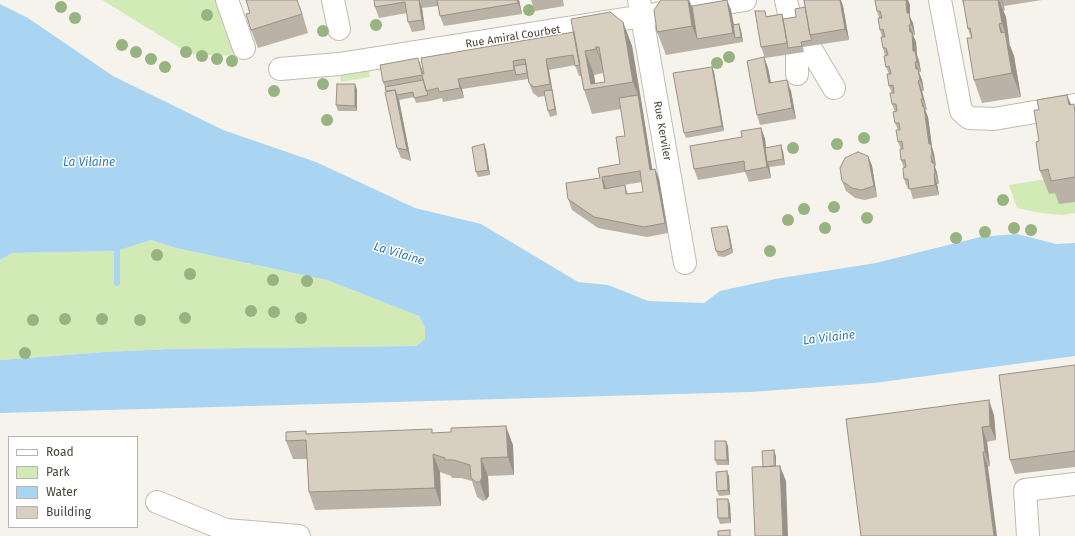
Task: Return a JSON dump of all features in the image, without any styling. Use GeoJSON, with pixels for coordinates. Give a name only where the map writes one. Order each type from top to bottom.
{"type":"FeatureCollection","features":[{"type":"Feature","properties":{"kind":"street"},"geometry":{"type":"LineString","coordinates":[[227,0],[244,48]]}},
{"type":"Feature","properties":{"kind":"street"},"geometry":{"type":"LineString","coordinates":[[333,0],[339,29]]}},
{"type":"Feature","properties":{"kind":"street","name":"Rue Amiral Courbet"},"geometry":{"type":"LineString","coordinates":[[280,69],[339,64],[641,9],[745,0]]}},
{"type":"Feature","properties":{"kind":"street","name":"Rue Kerviler"},"geometry":{"type":"LineString","coordinates":[[641,9],[685,263]]}},
{"type":"Feature","properties":{"kind":"street"},"geometry":{"type":"LineString","coordinates":[[941,9],[960,111],[969,118],[994,119],[1075,105]]}},
{"type":"Feature","properties":{"kind":"street"},"geometry":{"type":"LineString","coordinates":[[797,74],[803,50],[834,88]]}},
{"type":"Feature","properties":{"kind":"street"},"geometry":{"type":"LineString","coordinates":[[1028,536],[1025,490],[1075,484]]}},
{"type":"Feature","properties":{"kind":"street"},"geometry":{"type":"LineString","coordinates":[[157,502],[226,530],[299,536]]}},
{"type":"Feature","properties":{"kind":"green space"},"geometry":{"type":"Polygon","coordinates":[[[102,0],[227,0],[243,56],[190,54],[102,0]]]}},
{"type":"Feature","properties":{"kind":"green space"},"geometry":{"type":"Polygon","coordinates":[[[367,60],[370,77],[341,82],[339,64],[367,60]]]}},
{"type":"Feature","properties":{"kind":"green space"},"geometry":{"type":"Polygon","coordinates":[[[1046,179],[1057,193],[1075,202],[1075,213],[1062,215],[1041,213],[1017,208],[1009,185],[1046,179]]]}},
{"type":"Feature","properties":{"kind":"green space"},"geometry":{"type":"Polygon","coordinates":[[[151,240],[176,248],[327,280],[419,316],[425,328],[425,339],[416,346],[171,349],[105,352],[0,360],[0,260],[12,253],[117,251],[151,240]]]}},
{"type":"Feature","properties":{"kind":"water","name":"La Vilaine"},"geometry":{"type":"Polygon","coordinates":[[[0,4],[28,18],[113,76],[223,130],[316,162],[415,208],[481,224],[578,282],[608,285],[648,301],[704,303],[720,291],[775,279],[876,263],[980,237],[1017,234],[1056,244],[1075,243],[1075,356],[874,383],[750,392],[0,413],[0,360],[105,352],[171,349],[416,346],[425,339],[425,328],[419,316],[327,280],[176,248],[151,240],[117,251],[12,253],[0,260],[0,4]]]}},
{"type":"Feature","properties":{"kind":"building"},"geometry":{"type":"Polygon","coordinates":[[[246,0],[297,0],[302,14],[251,30],[246,14],[250,13],[246,0]]]}},
{"type":"Feature","properties":{"kind":"building"},"geometry":{"type":"Polygon","coordinates":[[[374,0],[419,0],[422,20],[408,22],[405,2],[375,7],[374,0]]]}},
{"type":"Feature","properties":{"kind":"building"},"geometry":{"type":"Polygon","coordinates":[[[437,0],[517,0],[518,3],[440,16],[437,0]]]}},
{"type":"Feature","properties":{"kind":"building"},"geometry":{"type":"Polygon","coordinates":[[[661,0],[688,0],[692,26],[657,32],[654,10],[661,0]]]}},
{"type":"Feature","properties":{"kind":"building"},"geometry":{"type":"Polygon","coordinates":[[[727,0],[733,33],[697,39],[692,6],[727,0]]]}},
{"type":"Feature","properties":{"kind":"building"},"geometry":{"type":"Polygon","coordinates":[[[804,0],[840,0],[845,29],[810,35],[804,0]]]}},
{"type":"Feature","properties":{"kind":"building"},"geometry":{"type":"Polygon","coordinates":[[[875,0],[906,0],[907,13],[909,13],[911,25],[909,25],[910,32],[912,32],[913,51],[915,51],[917,62],[915,62],[916,69],[918,69],[920,80],[918,81],[923,99],[921,99],[924,107],[929,144],[931,144],[932,163],[934,163],[935,185],[909,189],[908,179],[904,179],[903,168],[906,167],[905,160],[901,160],[900,149],[903,149],[902,141],[898,142],[896,130],[900,130],[899,123],[895,123],[893,112],[897,111],[896,104],[892,104],[890,93],[894,93],[893,85],[889,86],[887,74],[891,74],[889,66],[886,67],[884,56],[888,55],[886,48],[883,48],[881,37],[885,37],[883,29],[880,30],[878,18],[882,18],[880,11],[877,11],[875,0]]]}},
{"type":"Feature","properties":{"kind":"building"},"geometry":{"type":"Polygon","coordinates":[[[963,0],[998,0],[1002,23],[999,24],[1001,33],[1005,32],[1012,73],[974,80],[967,38],[972,38],[970,28],[968,29],[963,0]]]}},
{"type":"Feature","properties":{"kind":"building"},"geometry":{"type":"Polygon","coordinates":[[[805,7],[812,40],[801,42],[802,46],[788,48],[783,19],[796,17],[795,9],[805,7]]]}},
{"type":"Feature","properties":{"kind":"building"},"geometry":{"type":"Polygon","coordinates":[[[755,11],[765,11],[766,17],[782,14],[787,43],[761,47],[755,11]]]}},
{"type":"Feature","properties":{"kind":"building"},"geometry":{"type":"Polygon","coordinates":[[[610,12],[623,22],[633,82],[584,90],[571,19],[610,12]],[[599,47],[585,51],[591,84],[605,82],[599,47]]]}},
{"type":"Feature","properties":{"kind":"building"},"geometry":{"type":"Polygon","coordinates":[[[739,24],[741,37],[735,38],[733,25],[739,24]]]}},
{"type":"Feature","properties":{"kind":"building"},"geometry":{"type":"Polygon","coordinates":[[[574,32],[580,65],[575,66],[573,55],[546,59],[550,84],[534,87],[529,83],[525,59],[513,61],[514,70],[458,79],[460,88],[439,92],[438,88],[426,91],[422,75],[383,82],[380,65],[418,58],[422,74],[424,74],[421,58],[574,32]]]}},
{"type":"Feature","properties":{"kind":"building"},"geometry":{"type":"Polygon","coordinates":[[[764,57],[769,83],[787,80],[792,108],[757,115],[747,61],[764,57]]]}},
{"type":"Feature","properties":{"kind":"building"},"geometry":{"type":"Polygon","coordinates":[[[526,64],[527,73],[516,75],[514,66],[526,64]]]}},
{"type":"Feature","properties":{"kind":"building"},"geometry":{"type":"Polygon","coordinates":[[[712,67],[722,126],[684,133],[673,73],[712,67]]]}},
{"type":"Feature","properties":{"kind":"building"},"geometry":{"type":"Polygon","coordinates":[[[423,80],[428,95],[414,98],[413,92],[397,95],[395,90],[386,91],[385,87],[423,80]]]}},
{"type":"Feature","properties":{"kind":"building"},"geometry":{"type":"Polygon","coordinates":[[[337,84],[355,84],[355,106],[336,105],[337,84]]]}},
{"type":"Feature","properties":{"kind":"building"},"geometry":{"type":"Polygon","coordinates":[[[395,90],[407,150],[397,148],[385,92],[395,90]]]}},
{"type":"Feature","properties":{"kind":"building"},"geometry":{"type":"Polygon","coordinates":[[[552,90],[555,109],[548,111],[544,91],[552,90]]]}},
{"type":"Feature","properties":{"kind":"building"},"geometry":{"type":"Polygon","coordinates":[[[638,95],[650,170],[655,169],[665,223],[644,227],[594,217],[568,199],[566,183],[600,178],[598,168],[620,164],[616,137],[625,136],[619,98],[638,95]],[[640,171],[602,177],[604,189],[625,185],[626,194],[643,192],[640,171]]]}},
{"type":"Feature","properties":{"kind":"building"},"geometry":{"type":"Polygon","coordinates":[[[1067,95],[1069,105],[1074,104],[1075,113],[1075,177],[1051,181],[1048,169],[1040,171],[1036,142],[1039,141],[1034,110],[1039,110],[1037,100],[1067,95]]]}},
{"type":"Feature","properties":{"kind":"building"},"geometry":{"type":"Polygon","coordinates":[[[761,128],[767,167],[745,171],[744,161],[694,169],[690,146],[742,137],[741,131],[761,128]]]}},
{"type":"Feature","properties":{"kind":"building"},"geometry":{"type":"Polygon","coordinates":[[[484,144],[488,170],[476,172],[472,147],[484,144]]]}},
{"type":"Feature","properties":{"kind":"building"},"geometry":{"type":"Polygon","coordinates":[[[781,145],[783,159],[767,162],[765,148],[781,145]]]}},
{"type":"Feature","properties":{"kind":"building"},"geometry":{"type":"Polygon","coordinates":[[[858,152],[868,156],[874,186],[861,190],[852,188],[842,181],[840,168],[845,158],[858,152]]]}},
{"type":"Feature","properties":{"kind":"building"},"geometry":{"type":"Polygon","coordinates":[[[727,226],[731,248],[722,252],[716,251],[711,228],[727,226]]]}},
{"type":"Feature","properties":{"kind":"building"},"geometry":{"type":"Polygon","coordinates":[[[1075,365],[1075,451],[1010,460],[999,375],[1075,365]]]}},
{"type":"Feature","properties":{"kind":"building"},"geometry":{"type":"Polygon","coordinates":[[[989,400],[990,426],[982,427],[985,452],[983,452],[994,536],[861,536],[846,419],[989,400]]]}},
{"type":"Feature","properties":{"kind":"building"},"geometry":{"type":"Polygon","coordinates":[[[506,426],[508,457],[481,458],[482,477],[480,482],[476,482],[471,478],[470,465],[454,460],[445,460],[445,458],[433,454],[435,488],[309,492],[306,440],[286,441],[286,432],[306,431],[306,434],[432,429],[432,433],[451,432],[451,428],[506,426]]]}},
{"type":"Feature","properties":{"kind":"building"},"geometry":{"type":"Polygon","coordinates":[[[715,441],[726,441],[727,460],[715,460],[715,441]]]}},
{"type":"Feature","properties":{"kind":"building"},"geometry":{"type":"Polygon","coordinates":[[[774,450],[774,466],[763,467],[762,451],[774,450]]]}},
{"type":"Feature","properties":{"kind":"building"},"geometry":{"type":"Polygon","coordinates":[[[780,466],[783,536],[755,536],[752,467],[780,466]]]}},
{"type":"Feature","properties":{"kind":"building"},"geometry":{"type":"Polygon","coordinates":[[[727,471],[728,490],[717,491],[716,472],[727,471]]]}},
{"type":"Feature","properties":{"kind":"building"},"geometry":{"type":"Polygon","coordinates":[[[717,499],[728,499],[729,518],[718,518],[717,499]]]}},
{"type":"Feature","properties":{"kind":"building"},"geometry":{"type":"Polygon","coordinates":[[[730,530],[730,536],[718,536],[718,531],[730,530]]]}},
{"type":"Feature","properties":{"kind":"waterway"},"geometry":{"type":"LineString","coordinates":[[117,251],[117,283]]}}]}
